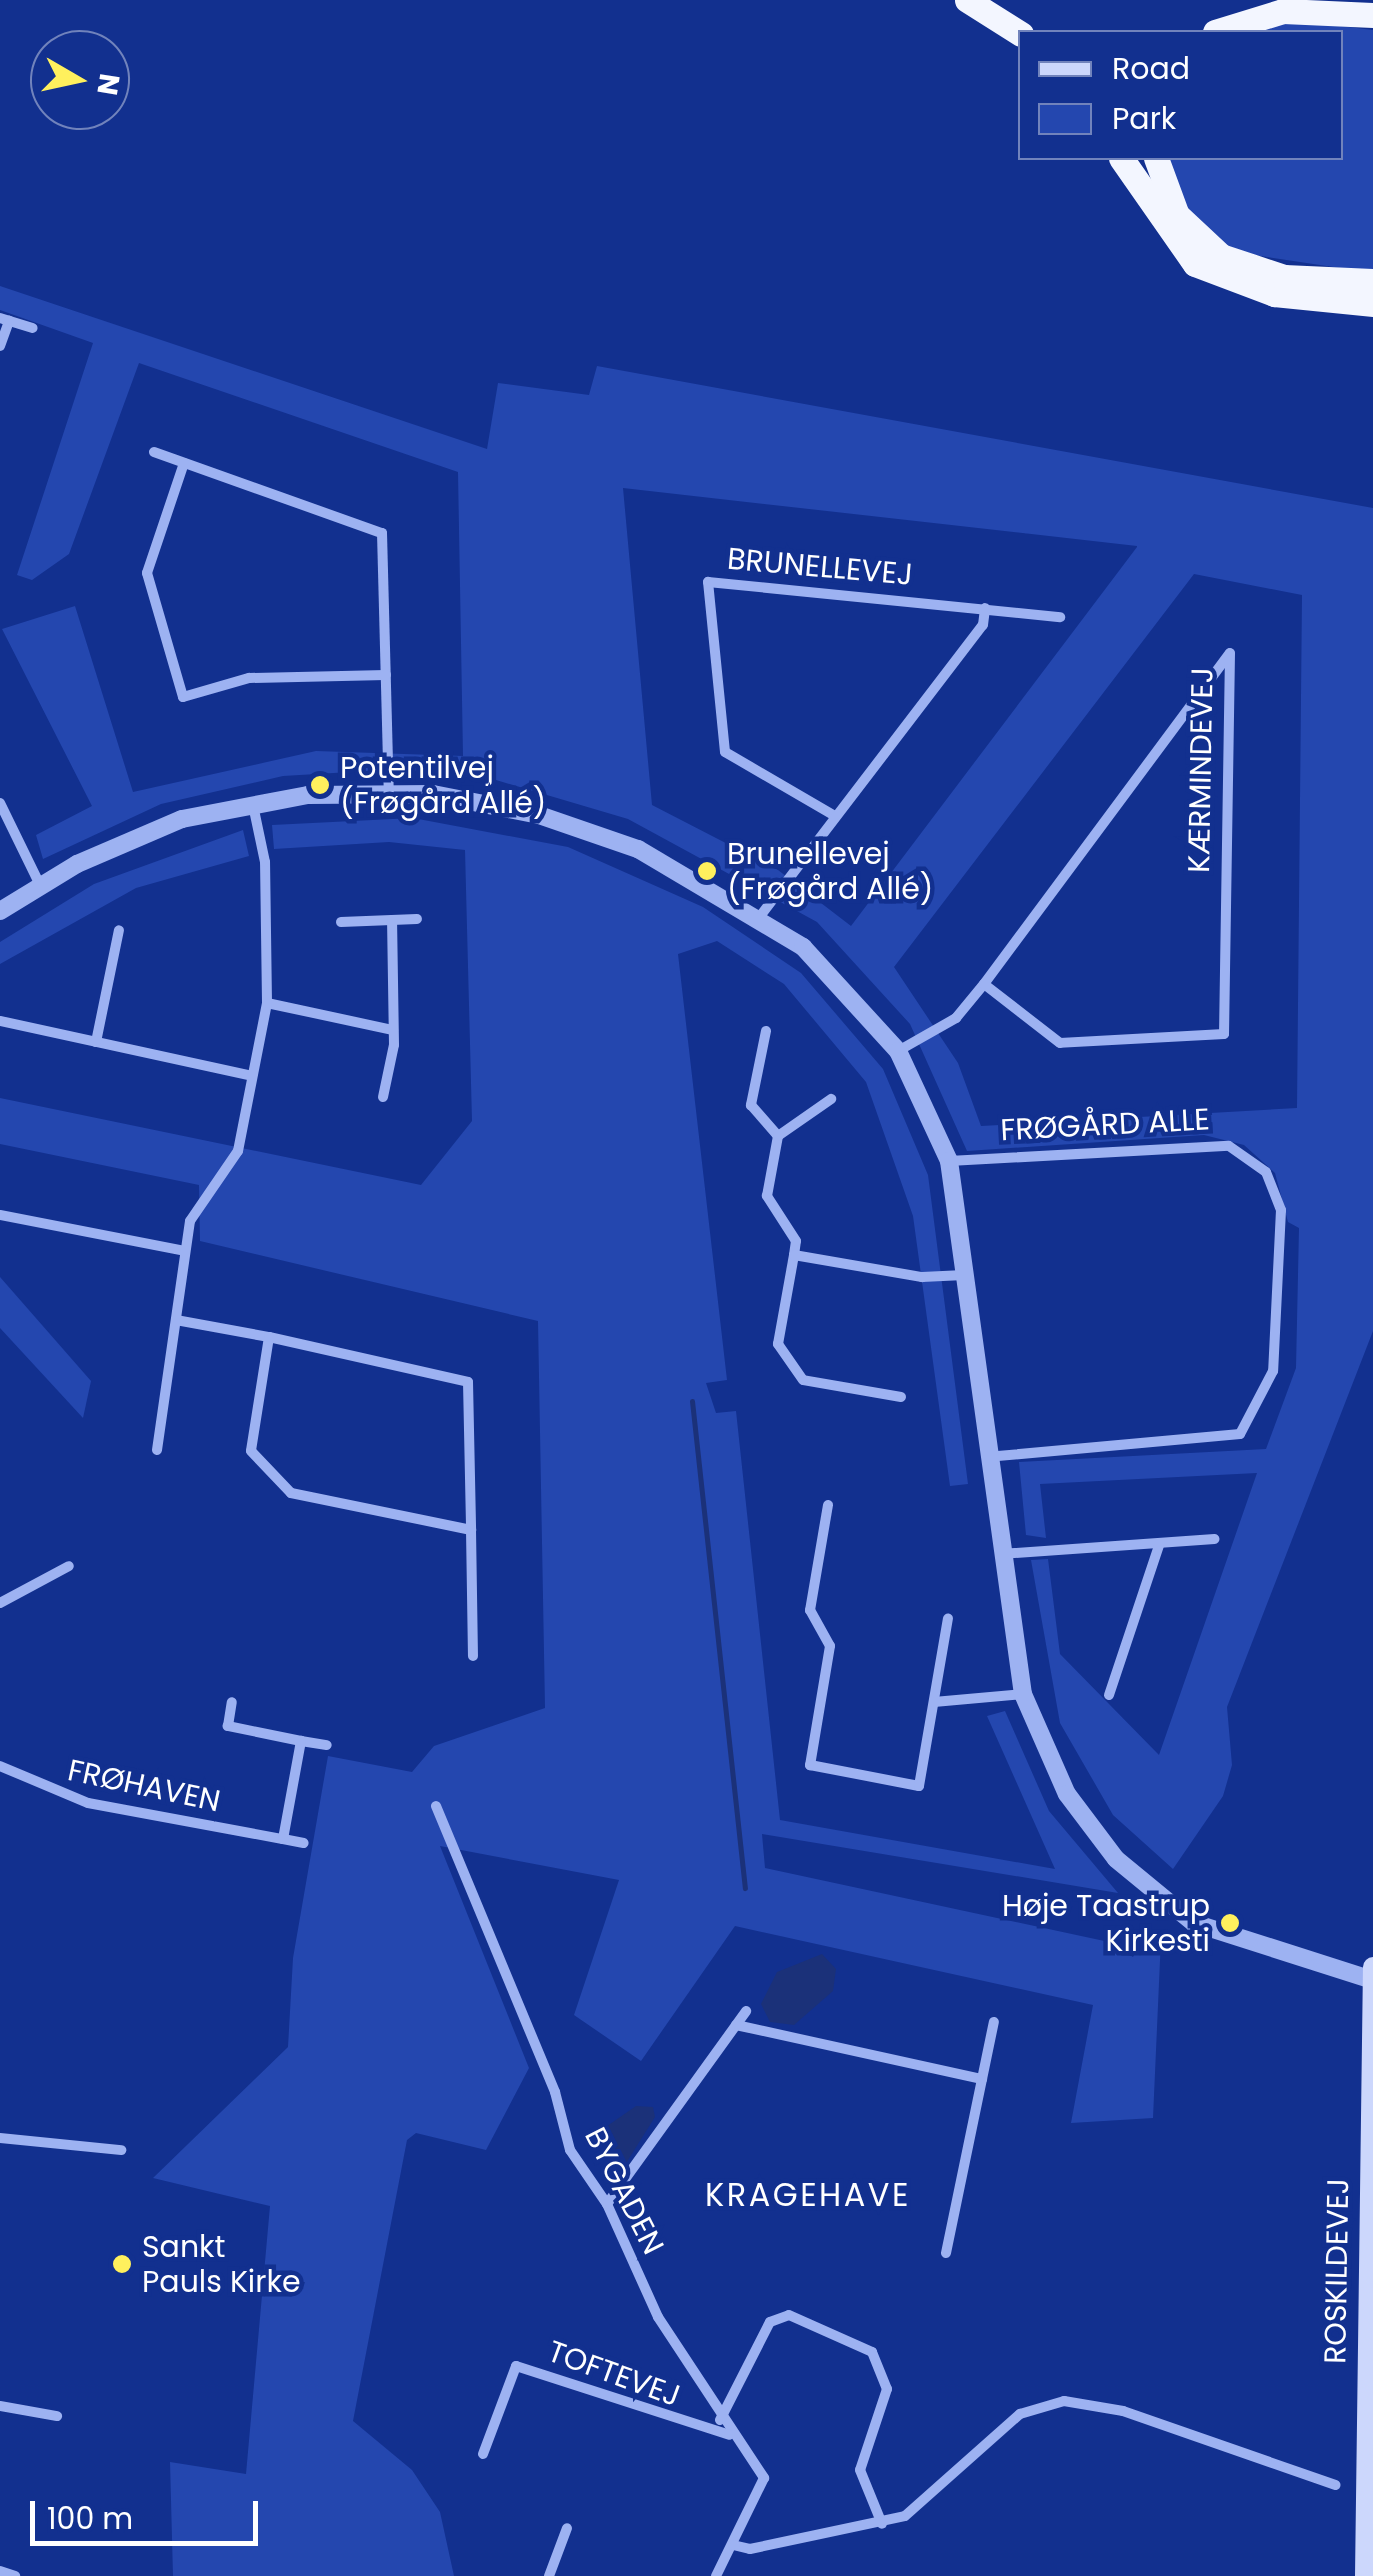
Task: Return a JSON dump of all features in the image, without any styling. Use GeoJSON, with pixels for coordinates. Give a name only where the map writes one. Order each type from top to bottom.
{"type":"FeatureCollection","features":[{"type":"Feature","properties":{"kind":"highway"},"geometry":{"type":"LineString","coordinates":[[967,0],[1018,33]]}},
{"type":"Feature","properties":{"kind":"highway"},"geometry":{"type":"LineString","coordinates":[[1222,30],[1283,11],[1373,15]]}},
{"type":"Feature","properties":{"kind":"highway"},"geometry":{"type":"LineString","coordinates":[[1122,160],[1195,264],[1274,294],[1373,304]]}},
{"type":"Feature","properties":{"kind":"highway"},"geometry":{"type":"LineString","coordinates":[[1157,160],[1178,215],[1221,256],[1284,277],[1373,281]]}},
{"type":"Feature","properties":{"kind":"main road","name":"ROSKILDEVEJ"},"geometry":{"type":"LineString","coordinates":[[1365,2576],[1373,1966]]}},
{"type":"Feature","properties":{"kind":"street"},"geometry":{"type":"LineString","coordinates":[[0,346],[4,319],[33,328]]}},
{"type":"Feature","properties":{"kind":"street"},"geometry":{"type":"LineString","coordinates":[[154,452],[382,533],[389,794]]}},
{"type":"Feature","properties":{"kind":"street"},"geometry":{"type":"LineString","coordinates":[[184,463],[147,573],[183,697],[249,678],[386,675]]}},
{"type":"Feature","properties":{"kind":"street","name":"BRUNELLEVEJ"},"geometry":{"type":"LineString","coordinates":[[835,816],[724,752],[708,582],[1060,617]]}},
{"type":"Feature","properties":{"kind":"street"},"geometry":{"type":"LineString","coordinates":[[760,914],[983,625],[986,608]]}},
{"type":"Feature","properties":{"kind":"street","name":"KÆRMINDEVEJ"},"geometry":{"type":"LineString","coordinates":[[898,1051],[956,1018],[1230,653],[1224,1034],[1060,1043],[984,984]]}},
{"type":"Feature","properties":{"kind":"street"},"geometry":{"type":"LineString","coordinates":[[0,911],[40,885],[182,819],[253,805],[389,794],[486,802],[584,829],[760,914],[846,986],[898,1051],[949,1161],[1023,1694],[1067,1794],[1152,1891],[1232,1942],[1373,1980]]}},
{"type":"Feature","properties":{"kind":"street"},"geometry":{"type":"LineString","coordinates":[[0,803],[40,885]]}},
{"type":"Feature","properties":{"kind":"street"},"geometry":{"type":"LineString","coordinates":[[157,1450],[196,1206],[238,1152],[267,1003],[265,862],[253,805]]}},
{"type":"Feature","properties":{"kind":"street"},"geometry":{"type":"LineString","coordinates":[[383,1097],[394,1030],[392,920]]}},
{"type":"Feature","properties":{"kind":"street"},"geometry":{"type":"LineString","coordinates":[[340,922],[417,920]]}},
{"type":"Feature","properties":{"kind":"street"},"geometry":{"type":"LineString","coordinates":[[96,1042],[119,930]]}},
{"type":"Feature","properties":{"kind":"street"},"geometry":{"type":"LineString","coordinates":[[267,1003],[394,1030]]}},
{"type":"Feature","properties":{"kind":"street"},"geometry":{"type":"LineString","coordinates":[[0,1021],[252,1076]]}},
{"type":"Feature","properties":{"kind":"street"},"geometry":{"type":"LineString","coordinates":[[766,1032],[751,1106],[778,1136]]}},
{"type":"Feature","properties":{"kind":"street"},"geometry":{"type":"LineString","coordinates":[[831,1098],[778,1136],[767,1196],[796,1242],[778,1344],[803,1380],[901,1397]]}},
{"type":"Feature","properties":{"kind":"street","name":"FRØGÅRD ALLE"},"geometry":{"type":"LineString","coordinates":[[949,1161],[1209,1144],[1247,1154],[1281,1210],[1273,1370],[1240,1434],[988,1457]]}},
{"type":"Feature","properties":{"kind":"street"},"geometry":{"type":"LineString","coordinates":[[0,1215],[186,1251]]}},
{"type":"Feature","properties":{"kind":"street"},"geometry":{"type":"LineString","coordinates":[[794,1255],[922,1277],[964,1275]]}},
{"type":"Feature","properties":{"kind":"street"},"geometry":{"type":"LineString","coordinates":[[176,1320],[468,1382],[473,1656]]}},
{"type":"Feature","properties":{"kind":"street"},"geometry":{"type":"LineString","coordinates":[[270,1338],[251,1452],[291,1493],[471,1530]]}},
{"type":"Feature","properties":{"kind":"street"},"geometry":{"type":"LineString","coordinates":[[828,1505],[810,1610],[830,1646],[810,1765],[919,1786],[948,1618]]}},
{"type":"Feature","properties":{"kind":"street"},"geometry":{"type":"LineString","coordinates":[[1001,1554],[1214,1539]]}},
{"type":"Feature","properties":{"kind":"street"},"geometry":{"type":"LineString","coordinates":[[1110,1695],[1160,1543]]}},
{"type":"Feature","properties":{"kind":"street"},"geometry":{"type":"LineString","coordinates":[[0,1602],[69,1566]]}},
{"type":"Feature","properties":{"kind":"street"},"geometry":{"type":"LineString","coordinates":[[934,1702],[1023,1694]]}},
{"type":"Feature","properties":{"kind":"street"},"geometry":{"type":"LineString","coordinates":[[232,1702],[228,1726],[326,1745]]}},
{"type":"Feature","properties":{"kind":"street"},"geometry":{"type":"LineString","coordinates":[[282,1839],[301,1740]]}},
{"type":"Feature","properties":{"kind":"street","name":"FRØHAVEN"},"geometry":{"type":"LineString","coordinates":[[0,1766],[88,1803],[304,1844]]}},
{"type":"Feature","properties":{"kind":"street","name":"BYGADEN"},"geometry":{"type":"LineString","coordinates":[[436,1806],[555,2092],[570,2150],[607,2204],[720,2420],[764,2478],[716,2576]]}},
{"type":"Feature","properties":{"kind":"street"},"geometry":{"type":"LineString","coordinates":[[607,2204],[746,2011]]}},
{"type":"Feature","properties":{"kind":"street"},"geometry":{"type":"LineString","coordinates":[[946,2253],[994,2022]]}},
{"type":"Feature","properties":{"kind":"street"},"geometry":{"type":"LineString","coordinates":[[736,2026],[982,2079]]}},
{"type":"Feature","properties":{"kind":"street"},"geometry":{"type":"LineString","coordinates":[[0,2138],[121,2150]]}},
{"type":"Feature","properties":{"kind":"street"},"geometry":{"type":"LineString","coordinates":[[720,2420],[770,2322],[789,2315],[872,2352],[887,2389],[860,2470],[882,2524]]}},
{"type":"Feature","properties":{"kind":"street","name":"TOFTEVEJ"},"geometry":{"type":"LineString","coordinates":[[484,2454],[516,2366],[729,2435]]}},
{"type":"Feature","properties":{"kind":"street"},"geometry":{"type":"LineString","coordinates":[[733,2545],[882,2524],[923,2505],[1020,2414],[1064,2401],[1122,2411],[1336,2485]]}},
{"type":"Feature","properties":{"kind":"street"},"geometry":{"type":"LineString","coordinates":[[0,2406],[57,2416]]}},
{"type":"Feature","properties":{"kind":"street"},"geometry":{"type":"LineString","coordinates":[[549,2576],[567,2528]]}},
{"type":"Feature","properties":{"kind":"street"},"geometry":{"type":"LineString","coordinates":[[0,2571],[15,2576]]}},
{"type":"Feature","properties":{"kind":"green space"},"geometry":{"type":"Polygon","coordinates":[[[1290,20],[1373,30],[1373,273],[1234,252],[1183,209],[1167,160],[1343,160],[1343,30],[1248,30],[1290,20]]]}},
{"type":"Feature","properties":{"kind":"green space"},"geometry":{"type":"Polygon","coordinates":[[[0,286],[487,449],[498,383],[589,395],[597,366],[1373,508],[1373,1331],[1227,1707],[1232,1765],[1223,1796],[1173,1869],[1113,1815],[1060,1723],[1031,1560],[1048,1559],[1060,1654],[1159,1755],[1257,1473],[1040,1484],[1046,1538],[1026,1535],[1019,1462],[1266,1449],[1296,1368],[1299,1228],[1288,1222],[1275,1173],[1244,1145],[1204,1135],[967,1151],[910,1024],[817,922],[628,819],[496,780],[401,769],[283,776],[161,804],[43,859],[36,835],[92,806],[2,629],[75,606],[133,792],[316,751],[463,756],[458,472],[139,363],[69,554],[32,580],[17,575],[93,343],[0,310],[0,286]],[[623,488],[652,805],[778,870],[851,926],[1137,547],[1137,546],[623,488]],[[1194,574],[894,967],[958,1063],[981,1126],[1297,1108],[1302,595],[1194,574]]]}},
{"type":"Feature","properties":{"kind":"green space"},"geometry":{"type":"Polygon","coordinates":[[[413,818],[568,847],[703,907],[801,973],[883,1069],[928,1175],[968,1484],[950,1486],[913,1216],[866,1082],[784,984],[717,941],[678,954],[727,1380],[706,1383],[716,1413],[736,1411],[780,1820],[1055,1869],[987,1716],[1005,1711],[1049,1811],[1118,1893],[762,1834],[765,1868],[1109,1942],[1133,1957],[1146,1932],[1161,1938],[1153,2118],[1071,2123],[1093,2005],[735,1926],[641,2061],[574,2015],[619,1880],[440,1846],[529,2068],[486,2150],[416,2133],[407,2140],[353,2421],[412,2470],[440,2512],[454,2576],[173,2576],[170,2462],[246,2474],[270,2206],[153,2178],[288,2047],[293,1958],[328,1756],[412,1772],[434,1746],[545,1708],[538,1321],[200,1241],[199,1185],[0,1144],[0,1098],[421,1185],[472,1121],[465,850],[389,842],[274,849],[272,825],[413,818]]]}},
{"type":"Feature","properties":{"kind":"green space"},"geometry":{"type":"Polygon","coordinates":[[[243,830],[249,856],[136,888],[0,964],[0,942],[94,884],[243,830]]]}},
{"type":"Feature","properties":{"kind":"green space"},"geometry":{"type":"Polygon","coordinates":[[[0,1277],[91,1381],[83,1418],[0,1328],[0,1277]]]}},
{"type":"Feature","properties":{"kind":"shaded area"},"geometry":{"type":"Polygon","coordinates":[[[822,1954],[836,1969],[833,1991],[794,2025],[770,2022],[761,2004],[777,1972],[822,1954]]]}},
{"type":"Feature","properties":{"kind":"shaded area"},"geometry":{"type":"Polygon","coordinates":[[[636,2106],[653,2107],[655,2117],[623,2168],[613,2165],[587,2140],[636,2106]]]}},
{"type":"Feature","properties":{"kind":"waterway"},"geometry":{"type":"LineString","coordinates":[[692,1401],[745,1888]]}},
{"type":"Feature","properties":{"kind":"place","name":"Potentilvej (Frøgård Allé)"},"geometry":{"type":"Point","coordinates":[320,785]}},
{"type":"Feature","properties":{"kind":"place","name":"Brunellevej (Frøgård Allé)"},"geometry":{"type":"Point","coordinates":[707,871]}},
{"type":"Feature","properties":{"kind":"place","name":"Høje Taastrup Kirkesti"},"geometry":{"type":"Point","coordinates":[1230,1923]}},
{"type":"Feature","properties":{"kind":"place","name":"Sankt Pauls Kirke"},"geometry":{"type":"Point","coordinates":[122,2264]}},
{"type":"Feature","properties":{"kind":"district","name":"KRAGEHAVE"},"geometry":{"type":"Point","coordinates":[808,2195]}}]}
